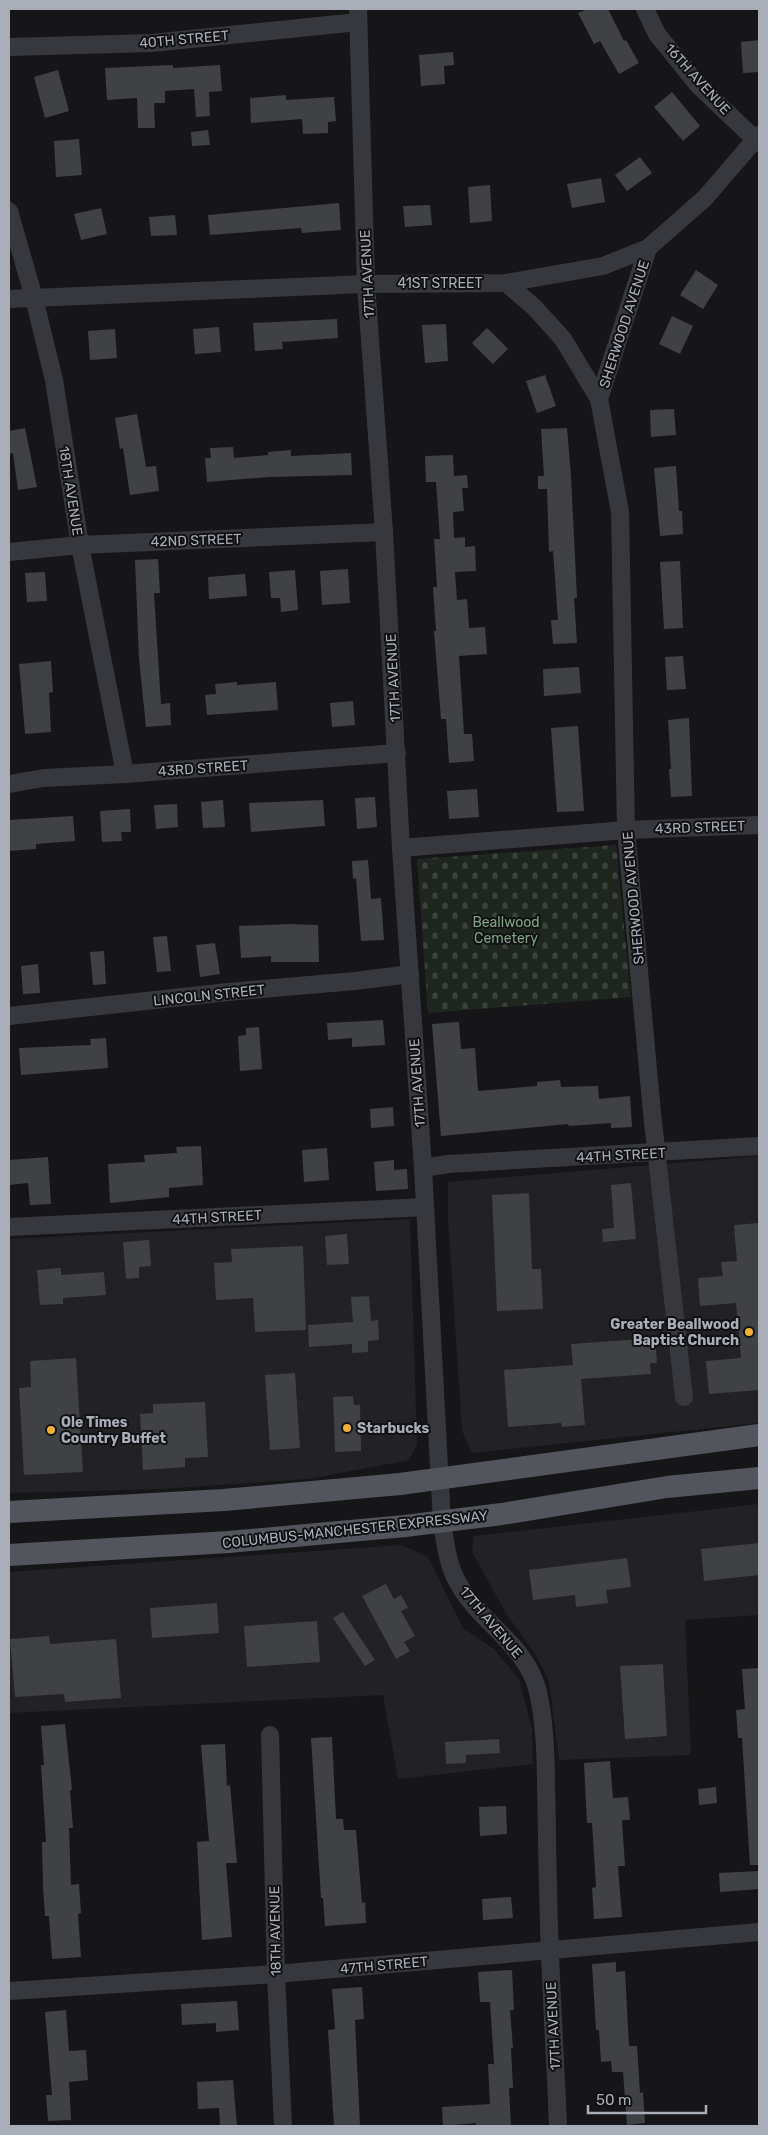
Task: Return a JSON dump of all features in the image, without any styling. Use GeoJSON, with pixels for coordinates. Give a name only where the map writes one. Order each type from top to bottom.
{"type":"FeatureCollection","features":[{"type":"Feature","properties":{"kind":"main road"},"geometry":{"type":"LineString","coordinates":[[9,1512],[224,1500],[440,1479],[759,1435]]}},
{"type":"Feature","properties":{"kind":"main road","name":"COLUMBUS-MANCHESTER EXPRESSWAY"},"geometry":{"type":"LineString","coordinates":[[9,1555],[229,1542],[442,1522],[667,1487],[759,1478]]}},
{"type":"Feature","properties":{"kind":"street","name":"16TH AVENUE"},"geometry":{"type":"LineString","coordinates":[[645,9],[657,34],[699,86],[758,139]]}},
{"type":"Feature","properties":{"kind":"street","name":"40TH STREET"},"geometry":{"type":"LineString","coordinates":[[9,46],[152,43],[358,15]]}},
{"type":"Feature","properties":{"kind":"street","name":"17TH AVENUE"},"geometry":{"type":"LineString","coordinates":[[358,15],[366,284],[398,753],[401,848],[422,1168],[442,1522],[445,1548],[455,1578],[482,1614],[515,1648],[529,1669],[538,1690],[546,1751],[549,1952],[558,2126]]}},
{"type":"Feature","properties":{"kind":"street","name":"41ST STREET"},"geometry":{"type":"LineString","coordinates":[[9,299],[366,284],[506,283],[603,266],[648,248],[705,198],[758,139]]}},
{"type":"Feature","properties":{"kind":"street","name":"18TH AVENUE"},"geometry":{"type":"LineString","coordinates":[[9,211],[34,298],[54,380],[80,545],[126,774]]}},
{"type":"Feature","properties":{"kind":"street","name":"SHERWOOD AVENUE"},"geometry":{"type":"LineString","coordinates":[[599,399],[648,248]]}},
{"type":"Feature","properties":{"kind":"street","name":"SHERWOOD AVENUE"},"geometry":{"type":"LineString","coordinates":[[506,283],[534,307],[563,339],[599,399],[620,512],[626,830],[657,1153],[684,1397]]}},
{"type":"Feature","properties":{"kind":"street","name":"42ND STREET"},"geometry":{"type":"LineString","coordinates":[[9,552],[80,545],[384,532]]}},
{"type":"Feature","properties":{"kind":"street","name":"43RD STREET"},"geometry":{"type":"LineString","coordinates":[[9,784],[44,778],[126,774],[398,753]]}},
{"type":"Feature","properties":{"kind":"street","name":"43RD STREET"},"geometry":{"type":"LineString","coordinates":[[401,848],[626,830],[759,825]]}},
{"type":"Feature","properties":{"kind":"street","name":"LINCOLN STREET"},"geometry":{"type":"LineString","coordinates":[[9,1016],[410,974]]}},
{"type":"Feature","properties":{"kind":"street","name":"44TH STREET"},"geometry":{"type":"LineString","coordinates":[[422,1168],[448,1164],[759,1146]]}},
{"type":"Feature","properties":{"kind":"street","name":"44TH STREET"},"geometry":{"type":"LineString","coordinates":[[9,1228],[424,1207]]}},
{"type":"Feature","properties":{"kind":"street","name":"18TH AVENUE"},"geometry":{"type":"LineString","coordinates":[[270,1735],[276,1974],[283,2126]]}},
{"type":"Feature","properties":{"kind":"street","name":"47TH STREET"},"geometry":{"type":"LineString","coordinates":[[9,1991],[276,1974],[549,1952],[759,1932]]}},
{"type":"Feature","properties":{"kind":"shaded area"},"geometry":{"type":"Polygon","coordinates":[[[759,1156],[759,1423],[472,1453],[462,1431],[448,1217],[448,1182],[759,1156]]]}},
{"type":"Feature","properties":{"kind":"shaded area"},"geometry":{"type":"Polygon","coordinates":[[[410,1219],[417,1444],[409,1460],[309,1479],[161,1489],[9,1493],[9,1239],[410,1219]]]}},
{"type":"Feature","properties":{"kind":"shaded area"},"geometry":{"type":"Polygon","coordinates":[[[759,1504],[759,1615],[685,1620],[691,1755],[559,1760],[549,1681],[534,1652],[507,1615],[472,1552],[474,1536],[759,1504]]]}},
{"type":"Feature","properties":{"kind":"shaded area"},"geometry":{"type":"Polygon","coordinates":[[[401,1545],[428,1557],[463,1628],[494,1649],[519,1679],[532,1728],[533,1764],[398,1779],[383,1695],[9,1713],[9,1572],[401,1545]]]}},
{"type":"Feature","properties":{"kind":"green space","name":"Beallwood Cemetery"},"geometry":{"type":"Polygon","coordinates":[[[616,845],[631,997],[428,1013],[417,859],[616,845]]]}},
{"type":"Feature","properties":{"kind":"building"},"geometry":{"type":"Polygon","coordinates":[[[588,9],[608,9],[624,41],[626,40],[639,63],[619,74],[600,41],[594,44],[578,13],[588,9]]]}},
{"type":"Feature","properties":{"kind":"building"},"geometry":{"type":"Polygon","coordinates":[[[759,40],[759,72],[743,73],[741,42],[759,40]]]}},
{"type":"Feature","properties":{"kind":"building"},"geometry":{"type":"Polygon","coordinates":[[[453,52],[454,65],[444,66],[445,84],[421,86],[419,55],[453,52]]]}},
{"type":"Feature","properties":{"kind":"building"},"geometry":{"type":"Polygon","coordinates":[[[173,65],[173,68],[220,65],[222,91],[209,92],[210,116],[196,117],[194,89],[165,91],[165,103],[154,103],[155,128],[138,128],[137,98],[107,100],[105,68],[173,65]]]}},
{"type":"Feature","properties":{"kind":"building"},"geometry":{"type":"Polygon","coordinates":[[[58,70],[69,111],[45,118],[34,77],[58,70]]]}},
{"type":"Feature","properties":{"kind":"building"},"geometry":{"type":"Polygon","coordinates":[[[672,92],[700,126],[683,141],[654,107],[672,92]]]}},
{"type":"Feature","properties":{"kind":"building"},"geometry":{"type":"Polygon","coordinates":[[[286,95],[286,100],[334,97],[336,121],[328,122],[328,133],[303,134],[302,119],[251,123],[250,98],[286,95]]]}},
{"type":"Feature","properties":{"kind":"building"},"geometry":{"type":"Polygon","coordinates":[[[208,130],[210,145],[192,146],[191,132],[208,130]]]}},
{"type":"Feature","properties":{"kind":"building"},"geometry":{"type":"Polygon","coordinates":[[[79,139],[82,175],[56,177],[54,141],[79,139]]]}},
{"type":"Feature","properties":{"kind":"building"},"geometry":{"type":"Polygon","coordinates":[[[640,157],[652,173],[627,191],[615,175],[640,157]]]}},
{"type":"Feature","properties":{"kind":"building"},"geometry":{"type":"Polygon","coordinates":[[[601,178],[605,202],[572,208],[567,184],[601,178]]]}},
{"type":"Feature","properties":{"kind":"building"},"geometry":{"type":"Polygon","coordinates":[[[490,185],[492,221],[470,223],[468,187],[490,185]]]}},
{"type":"Feature","properties":{"kind":"building"},"geometry":{"type":"Polygon","coordinates":[[[339,203],[341,230],[302,233],[301,228],[210,235],[208,215],[339,203]]]}},
{"type":"Feature","properties":{"kind":"building"},"geometry":{"type":"Polygon","coordinates":[[[430,205],[432,225],[405,227],[403,206],[430,205]]]}},
{"type":"Feature","properties":{"kind":"building"},"geometry":{"type":"Polygon","coordinates":[[[101,208],[107,234],[81,240],[74,214],[101,208]]]}},
{"type":"Feature","properties":{"kind":"building"},"geometry":{"type":"Polygon","coordinates":[[[175,215],[177,235],[151,236],[149,217],[175,215]]]}},
{"type":"Feature","properties":{"kind":"building"},"geometry":{"type":"Polygon","coordinates":[[[696,270],[718,285],[703,309],[680,295],[696,270]]]}},
{"type":"Feature","properties":{"kind":"building"},"geometry":{"type":"Polygon","coordinates":[[[672,316],[693,326],[680,354],[659,344],[672,316]]]}},
{"type":"Feature","properties":{"kind":"building"},"geometry":{"type":"Polygon","coordinates":[[[337,319],[338,338],[282,342],[283,349],[255,351],[253,323],[337,319]]]}},
{"type":"Feature","properties":{"kind":"building"},"geometry":{"type":"Polygon","coordinates":[[[446,324],[448,361],[425,363],[422,325],[446,324]]]}},
{"type":"Feature","properties":{"kind":"building"},"geometry":{"type":"Polygon","coordinates":[[[219,327],[221,352],[195,354],[193,329],[219,327]]]}},
{"type":"Feature","properties":{"kind":"building"},"geometry":{"type":"Polygon","coordinates":[[[487,328],[508,349],[493,364],[472,343],[487,328]]]}},
{"type":"Feature","properties":{"kind":"building"},"geometry":{"type":"Polygon","coordinates":[[[115,329],[117,358],[90,360],[88,331],[115,329]]]}},
{"type":"Feature","properties":{"kind":"building"},"geometry":{"type":"Polygon","coordinates":[[[545,375],[556,406],[537,413],[526,381],[545,375]]]}},
{"type":"Feature","properties":{"kind":"building"},"geometry":{"type":"Polygon","coordinates":[[[674,409],[676,435],[651,437],[650,410],[674,409]]]}},
{"type":"Feature","properties":{"kind":"building"},"geometry":{"type":"Polygon","coordinates":[[[137,414],[146,467],[156,466],[159,491],[130,495],[123,448],[120,449],[115,418],[137,414]]]}},
{"type":"Feature","properties":{"kind":"building"},"geometry":{"type":"Polygon","coordinates":[[[25,428],[37,487],[18,490],[13,453],[9,454],[9,431],[25,428]]]}},
{"type":"Feature","properties":{"kind":"building"},"geometry":{"type":"Polygon","coordinates":[[[567,428],[577,598],[574,598],[577,643],[553,644],[551,620],[558,620],[553,551],[549,552],[547,489],[538,489],[538,476],[544,476],[541,429],[567,428]]]}},
{"type":"Feature","properties":{"kind":"building"},"geometry":{"type":"Polygon","coordinates":[[[233,447],[234,458],[268,455],[268,452],[291,450],[291,456],[351,453],[352,475],[269,477],[207,482],[205,458],[211,458],[210,448],[233,447]]]}},
{"type":"Feature","properties":{"kind":"building"},"geometry":{"type":"Polygon","coordinates":[[[453,455],[454,476],[467,475],[468,488],[462,488],[464,511],[453,512],[454,538],[465,537],[465,547],[475,546],[476,571],[455,572],[457,600],[467,599],[469,628],[485,627],[487,654],[459,656],[464,734],[472,734],[474,761],[449,763],[446,719],[441,719],[434,631],[436,631],[433,587],[437,587],[434,539],[440,539],[436,482],[426,482],[425,456],[453,455]]]}},
{"type":"Feature","properties":{"kind":"building"},"geometry":{"type":"Polygon","coordinates":[[[676,466],[679,511],[682,511],[683,534],[660,536],[654,468],[676,466]]]}},
{"type":"Feature","properties":{"kind":"building"},"geometry":{"type":"Polygon","coordinates":[[[158,559],[160,593],[154,593],[161,704],[170,703],[171,725],[146,727],[139,659],[135,560],[158,559]]]}},
{"type":"Feature","properties":{"kind":"building"},"geometry":{"type":"Polygon","coordinates":[[[680,561],[683,628],[664,629],[660,562],[680,561]]]}},
{"type":"Feature","properties":{"kind":"building"},"geometry":{"type":"Polygon","coordinates":[[[348,569],[350,603],[322,605],[320,571],[348,569]]]}},
{"type":"Feature","properties":{"kind":"building"},"geometry":{"type":"Polygon","coordinates":[[[295,570],[298,610],[281,612],[280,598],[271,598],[269,572],[295,570]]]}},
{"type":"Feature","properties":{"kind":"building"},"geometry":{"type":"Polygon","coordinates":[[[45,572],[47,601],[27,602],[25,573],[45,572]]]}},
{"type":"Feature","properties":{"kind":"building"},"geometry":{"type":"Polygon","coordinates":[[[245,574],[247,596],[209,599],[208,577],[245,574]]]}},
{"type":"Feature","properties":{"kind":"building"},"geometry":{"type":"Polygon","coordinates":[[[683,656],[686,689],[667,690],[665,657],[683,656]]]}},
{"type":"Feature","properties":{"kind":"building"},"geometry":{"type":"Polygon","coordinates":[[[51,661],[53,692],[49,693],[51,732],[25,734],[19,664],[51,661]]]}},
{"type":"Feature","properties":{"kind":"building"},"geometry":{"type":"Polygon","coordinates":[[[579,667],[581,693],[544,696],[543,669],[579,667]]]}},
{"type":"Feature","properties":{"kind":"building"},"geometry":{"type":"Polygon","coordinates":[[[237,682],[237,685],[276,682],[278,710],[207,715],[205,695],[216,694],[215,684],[237,682]]]}},
{"type":"Feature","properties":{"kind":"building"},"geometry":{"type":"Polygon","coordinates":[[[353,701],[355,725],[332,727],[330,703],[353,701]]]}},
{"type":"Feature","properties":{"kind":"building"},"geometry":{"type":"Polygon","coordinates":[[[689,718],[692,796],[671,797],[668,720],[689,718]]]}},
{"type":"Feature","properties":{"kind":"building"},"geometry":{"type":"Polygon","coordinates":[[[578,726],[584,811],[557,812],[551,728],[578,726]]]}},
{"type":"Feature","properties":{"kind":"building"},"geometry":{"type":"Polygon","coordinates":[[[477,789],[479,817],[449,819],[447,791],[477,789]]]}},
{"type":"Feature","properties":{"kind":"building"},"geometry":{"type":"Polygon","coordinates":[[[375,797],[377,827],[357,829],[355,798],[375,797]]]}},
{"type":"Feature","properties":{"kind":"building"},"geometry":{"type":"Polygon","coordinates":[[[223,800],[225,827],[203,828],[201,802],[223,800]]]}},
{"type":"Feature","properties":{"kind":"building"},"geometry":{"type":"Polygon","coordinates":[[[323,800],[325,826],[251,832],[249,803],[323,800]]]}},
{"type":"Feature","properties":{"kind":"building"},"geometry":{"type":"Polygon","coordinates":[[[177,804],[178,827],[156,829],[154,805],[177,804]]]}},
{"type":"Feature","properties":{"kind":"building"},"geometry":{"type":"Polygon","coordinates":[[[130,809],[131,832],[121,832],[122,841],[102,842],[100,811],[130,809]]]}},
{"type":"Feature","properties":{"kind":"building"},"geometry":{"type":"Polygon","coordinates":[[[73,816],[75,841],[36,844],[36,849],[9,851],[9,820],[73,816]]]}},
{"type":"Feature","properties":{"kind":"building"},"geometry":{"type":"Polygon","coordinates":[[[368,860],[371,899],[381,898],[384,940],[361,941],[356,878],[353,879],[352,861],[368,860]]]}},
{"type":"Feature","properties":{"kind":"building"},"geometry":{"type":"Polygon","coordinates":[[[318,925],[319,962],[271,962],[271,956],[241,958],[239,926],[318,925]]]}},
{"type":"Feature","properties":{"kind":"building"},"geometry":{"type":"Polygon","coordinates":[[[167,936],[171,971],[157,972],[153,937],[167,936]]]}},
{"type":"Feature","properties":{"kind":"building"},"geometry":{"type":"Polygon","coordinates":[[[215,943],[220,974],[200,977],[196,945],[215,943]]]}},
{"type":"Feature","properties":{"kind":"building"},"geometry":{"type":"Polygon","coordinates":[[[104,951],[106,984],[93,985],[90,952],[104,951]]]}},
{"type":"Feature","properties":{"kind":"building"},"geometry":{"type":"Polygon","coordinates":[[[38,964],[40,993],[23,994],[21,966],[38,964]]]}},
{"type":"Feature","properties":{"kind":"building"},"geometry":{"type":"Polygon","coordinates":[[[383,1020],[385,1045],[352,1047],[352,1038],[328,1040],[327,1023],[383,1020]]]}},
{"type":"Feature","properties":{"kind":"building"},"geometry":{"type":"Polygon","coordinates":[[[459,1022],[461,1049],[475,1048],[478,1091],[537,1086],[537,1082],[560,1080],[561,1087],[598,1086],[599,1099],[630,1096],[632,1127],[611,1128],[611,1123],[569,1126],[568,1124],[441,1136],[432,1024],[459,1022]]]}},
{"type":"Feature","properties":{"kind":"building"},"geometry":{"type":"Polygon","coordinates":[[[259,1027],[262,1069],[240,1071],[238,1036],[246,1035],[246,1028],[259,1027]]]}},
{"type":"Feature","properties":{"kind":"building"},"geometry":{"type":"Polygon","coordinates":[[[106,1038],[108,1068],[21,1075],[19,1048],[91,1045],[90,1039],[106,1038]]]}},
{"type":"Feature","properties":{"kind":"building"},"geometry":{"type":"Polygon","coordinates":[[[393,1107],[394,1126],[371,1128],[370,1109],[393,1107]]]}},
{"type":"Feature","properties":{"kind":"building"},"geometry":{"type":"Polygon","coordinates":[[[201,1146],[203,1185],[169,1188],[169,1197],[110,1203],[108,1164],[145,1162],[144,1155],[177,1153],[176,1147],[201,1146]]]}},
{"type":"Feature","properties":{"kind":"building"},"geometry":{"type":"Polygon","coordinates":[[[327,1148],[329,1180],[304,1182],[302,1150],[327,1148]]]}},
{"type":"Feature","properties":{"kind":"building"},"geometry":{"type":"Polygon","coordinates":[[[48,1157],[51,1204],[30,1205],[28,1183],[9,1185],[9,1160],[48,1157]]]}},
{"type":"Feature","properties":{"kind":"building"},"geometry":{"type":"Polygon","coordinates":[[[394,1160],[394,1170],[407,1169],[408,1189],[376,1191],[374,1162],[394,1160]]]}},
{"type":"Feature","properties":{"kind":"building"},"geometry":{"type":"Polygon","coordinates":[[[631,1183],[636,1239],[603,1242],[602,1229],[614,1228],[611,1185],[631,1183]]]}},
{"type":"Feature","properties":{"kind":"building"},"geometry":{"type":"Polygon","coordinates":[[[529,1193],[532,1269],[541,1269],[543,1309],[497,1311],[492,1195],[529,1193]]]}},
{"type":"Feature","properties":{"kind":"building","name":"Greater Beallwood Baptist Church"},"geometry":{"type":"Polygon","coordinates":[[[759,1223],[759,1390],[709,1394],[706,1361],[741,1358],[736,1303],[700,1306],[698,1278],[723,1276],[721,1262],[737,1261],[734,1225],[759,1223]]]}},
{"type":"Feature","properties":{"kind":"building"},"geometry":{"type":"Polygon","coordinates":[[[347,1234],[349,1264],[327,1265],[325,1236],[347,1234]]]}},
{"type":"Feature","properties":{"kind":"building"},"geometry":{"type":"Polygon","coordinates":[[[149,1240],[151,1266],[139,1267],[139,1278],[126,1279],[123,1242],[149,1240]]]}},
{"type":"Feature","properties":{"kind":"building"},"geometry":{"type":"Polygon","coordinates":[[[303,1246],[306,1330],[255,1332],[253,1298],[216,1300],[214,1263],[232,1262],[231,1249],[303,1246]]]}},
{"type":"Feature","properties":{"kind":"building"},"geometry":{"type":"Polygon","coordinates":[[[61,1268],[61,1275],[104,1272],[106,1295],[63,1298],[63,1304],[40,1305],[37,1270],[61,1268]]]}},
{"type":"Feature","properties":{"kind":"building"},"geometry":{"type":"Polygon","coordinates":[[[369,1296],[371,1321],[378,1320],[379,1340],[368,1341],[368,1352],[352,1353],[352,1344],[309,1347],[308,1325],[353,1322],[351,1297],[369,1296]]]}},
{"type":"Feature","properties":{"kind":"building"},"geometry":{"type":"Polygon","coordinates":[[[655,1338],[657,1363],[650,1363],[651,1374],[581,1379],[585,1425],[562,1427],[561,1423],[508,1427],[504,1370],[573,1365],[571,1344],[655,1338]]]}},
{"type":"Feature","properties":{"kind":"building","name":"Ole Times Country Buffet"},"geometry":{"type":"Polygon","coordinates":[[[76,1358],[83,1472],[24,1475],[19,1388],[31,1387],[30,1361],[76,1358]]]}},
{"type":"Feature","properties":{"kind":"building"},"geometry":{"type":"Polygon","coordinates":[[[295,1373],[300,1448],[270,1450],[265,1375],[295,1373]]]}},
{"type":"Feature","properties":{"kind":"building","name":"Starbucks"},"geometry":{"type":"Polygon","coordinates":[[[353,1396],[354,1405],[360,1405],[361,1451],[335,1452],[333,1397],[353,1396]]]}},
{"type":"Feature","properties":{"kind":"building"},"geometry":{"type":"Polygon","coordinates":[[[205,1402],[208,1457],[185,1458],[185,1467],[143,1470],[140,1414],[153,1413],[153,1404],[205,1402]]]}},
{"type":"Feature","properties":{"kind":"building"},"geometry":{"type":"Polygon","coordinates":[[[759,1543],[759,1575],[704,1581],[701,1549],[759,1543]]]}},
{"type":"Feature","properties":{"kind":"building"},"geometry":{"type":"Polygon","coordinates":[[[627,1558],[631,1587],[606,1590],[608,1603],[576,1607],[575,1595],[533,1600],[529,1570],[627,1558]]]}},
{"type":"Feature","properties":{"kind":"building"},"geometry":{"type":"Polygon","coordinates":[[[386,1584],[394,1599],[401,1595],[408,1608],[401,1611],[415,1636],[404,1642],[410,1651],[396,1659],[362,1596],[386,1584]]]}},
{"type":"Feature","properties":{"kind":"building"},"geometry":{"type":"Polygon","coordinates":[[[217,1603],[219,1633],[152,1638],[150,1608],[217,1603]]]}},
{"type":"Feature","properties":{"kind":"building"},"geometry":{"type":"Polygon","coordinates":[[[343,1612],[375,1660],[365,1666],[333,1618],[343,1612]]]}},
{"type":"Feature","properties":{"kind":"building"},"geometry":{"type":"Polygon","coordinates":[[[317,1621],[320,1662],[247,1667],[244,1626],[317,1621]]]}},
{"type":"Feature","properties":{"kind":"building"},"geometry":{"type":"Polygon","coordinates":[[[49,1636],[50,1644],[116,1639],[121,1698],[65,1702],[64,1694],[15,1697],[10,1639],[49,1636]]]}},
{"type":"Feature","properties":{"kind":"building"},"geometry":{"type":"Polygon","coordinates":[[[663,1664],[667,1736],[625,1739],[620,1666],[663,1664]]]}},
{"type":"Feature","properties":{"kind":"building"},"geometry":{"type":"Polygon","coordinates":[[[759,1668],[759,1865],[750,1865],[742,1738],[738,1738],[736,1710],[745,1709],[742,1669],[759,1668]]]}},
{"type":"Feature","properties":{"kind":"building"},"geometry":{"type":"Polygon","coordinates":[[[65,1724],[72,1790],[70,1790],[73,1828],[69,1828],[71,1885],[79,1884],[81,1913],[78,1914],[81,1957],[52,1959],[49,1916],[45,1916],[43,1887],[42,1842],[46,1842],[41,1765],[44,1765],[41,1726],[65,1724]]]}},
{"type":"Feature","properties":{"kind":"building"},"geometry":{"type":"Polygon","coordinates":[[[332,1737],[336,1819],[343,1819],[344,1830],[356,1830],[362,1903],[365,1902],[366,1923],[325,1926],[323,1898],[321,1898],[311,1738],[332,1737]]]}},
{"type":"Feature","properties":{"kind":"building"},"geometry":{"type":"Polygon","coordinates":[[[499,1739],[500,1753],[466,1755],[466,1763],[446,1764],[445,1742],[499,1739]]]}},
{"type":"Feature","properties":{"kind":"building"},"geometry":{"type":"Polygon","coordinates":[[[225,1744],[227,1786],[230,1785],[237,1863],[226,1863],[232,1937],[202,1940],[197,1842],[209,1841],[201,1745],[225,1744]]]}},
{"type":"Feature","properties":{"kind":"building"},"geometry":{"type":"Polygon","coordinates":[[[610,1761],[613,1798],[628,1797],[630,1820],[622,1820],[625,1866],[618,1866],[622,1917],[594,1919],[592,1888],[596,1887],[592,1823],[587,1823],[584,1763],[610,1761]]]}},
{"type":"Feature","properties":{"kind":"building"},"geometry":{"type":"Polygon","coordinates":[[[716,1787],[717,1803],[699,1805],[698,1789],[716,1787]]]}},
{"type":"Feature","properties":{"kind":"building"},"geometry":{"type":"Polygon","coordinates":[[[506,1806],[507,1834],[480,1836],[479,1807],[506,1806]]]}},
{"type":"Feature","properties":{"kind":"building"},"geometry":{"type":"Polygon","coordinates":[[[759,1871],[759,1889],[720,1892],[719,1873],[759,1871]]]}},
{"type":"Feature","properties":{"kind":"building"},"geometry":{"type":"Polygon","coordinates":[[[511,1897],[513,1918],[483,1920],[482,1899],[511,1897]]]}},
{"type":"Feature","properties":{"kind":"building"},"geometry":{"type":"Polygon","coordinates":[[[616,1962],[616,1972],[625,1971],[629,2046],[637,2046],[640,2093],[643,2092],[645,2123],[627,2125],[623,2072],[612,2072],[611,2061],[601,2062],[599,2030],[596,2030],[592,1964],[616,1962]]]}},
{"type":"Feature","properties":{"kind":"building"},"geometry":{"type":"Polygon","coordinates":[[[512,1970],[514,2010],[510,2010],[513,2048],[511,2048],[513,2088],[509,2088],[511,2126],[476,2126],[476,2123],[443,2126],[442,2107],[490,2104],[488,2064],[494,2064],[490,2002],[480,2002],[478,1972],[512,1970]]]}},
{"type":"Feature","properties":{"kind":"building"},"geometry":{"type":"Polygon","coordinates":[[[362,1987],[364,2019],[355,2020],[360,2126],[334,2126],[328,2030],[335,2029],[332,1989],[362,1987]]]}},
{"type":"Feature","properties":{"kind":"building"},"geometry":{"type":"Polygon","coordinates":[[[237,2001],[239,2030],[216,2032],[216,2023],[182,2025],[181,2004],[237,2001]]]}},
{"type":"Feature","properties":{"kind":"building"},"geometry":{"type":"Polygon","coordinates":[[[66,2010],[69,2051],[86,2050],[88,2080],[69,2082],[71,2120],[48,2121],[46,2095],[52,2095],[45,2012],[66,2010]]]}},
{"type":"Feature","properties":{"kind":"building"},"geometry":{"type":"Polygon","coordinates":[[[233,2080],[237,2126],[220,2126],[219,2108],[198,2109],[197,2082],[233,2080]]]}},
{"type":"Feature","properties":{"kind":"place","name":"Greater Beallwood Baptist Church"},"geometry":{"type":"Point","coordinates":[749,1332]}},
{"type":"Feature","properties":{"kind":"place","name":"Starbucks"},"geometry":{"type":"Point","coordinates":[347,1428]}},
{"type":"Feature","properties":{"kind":"place","name":"Ole Times Country Buffet"},"geometry":{"type":"Point","coordinates":[51,1430]}}]}
